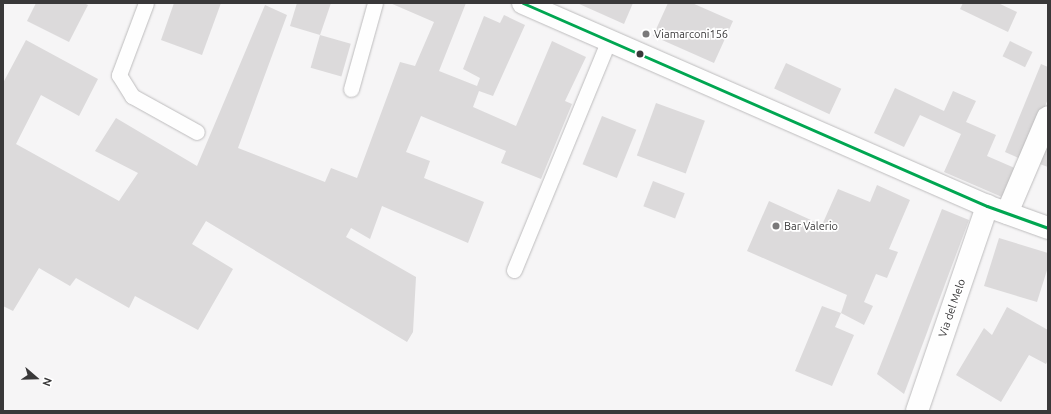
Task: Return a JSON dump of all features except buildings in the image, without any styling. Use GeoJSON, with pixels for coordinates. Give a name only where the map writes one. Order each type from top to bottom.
{"type":"FeatureCollection","features":[{"type":"Feature","properties":{"kind":"street"},"geometry":{"type":"LineString","coordinates":[[523,3],[987,206],[1048,228]]}},
{"type":"Feature","properties":{"kind":"street"},"geometry":{"type":"LineString","coordinates":[[1007,213],[1048,117]]}},
{"type":"Feature","properties":{"kind":"street","name":"Via del Melo"},"geometry":{"type":"LineString","coordinates":[[917,411],[987,206]]}},
{"type":"Feature","properties":{"kind":"lane"},"geometry":{"type":"LineString","coordinates":[[146,3],[119,75],[132,96],[197,132]]}},
{"type":"Feature","properties":{"kind":"lane"},"geometry":{"type":"LineString","coordinates":[[351,89],[374,3]]}},
{"type":"Feature","properties":{"kind":"lane"},"geometry":{"type":"LineString","coordinates":[[514,270],[609,40]]}},
{"type":"Feature","properties":{"kind":"transit line"},"geometry":{"type":"LineString","coordinates":[[523,3],[987,206],[1048,228]]}},
{"type":"Feature","properties":{"kind":"place","name":"Viamarconi156"},"geometry":{"type":"Point","coordinates":[646,34]}},
{"type":"Feature","properties":{"kind":"place","name":"Bar Valerio"},"geometry":{"type":"Point","coordinates":[776,226]}}]}
